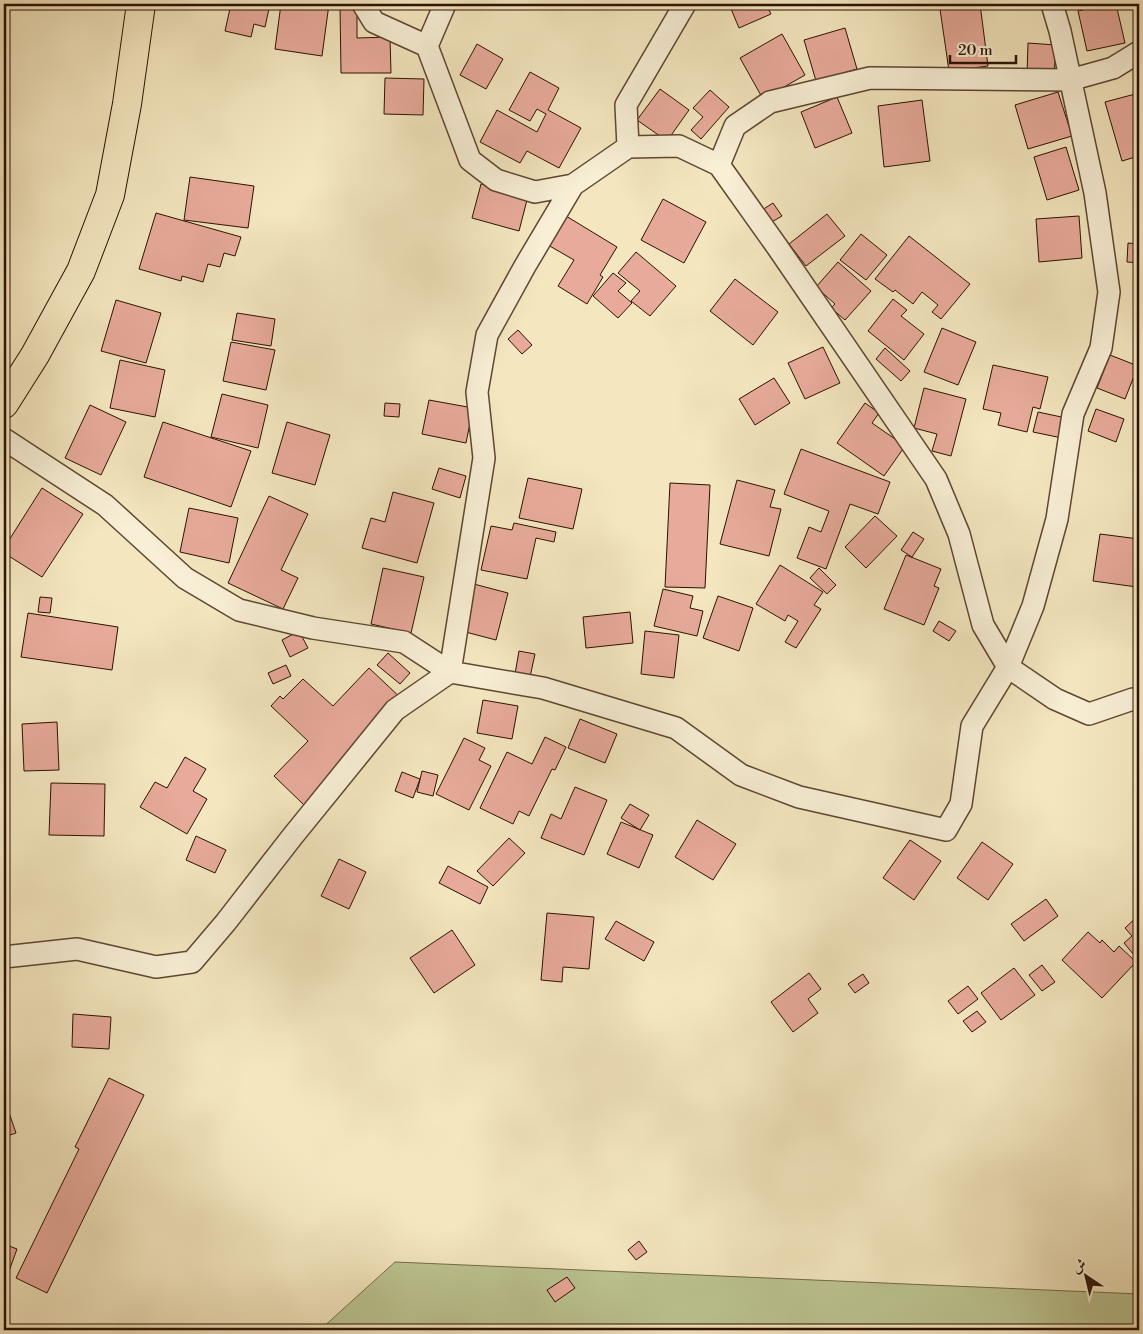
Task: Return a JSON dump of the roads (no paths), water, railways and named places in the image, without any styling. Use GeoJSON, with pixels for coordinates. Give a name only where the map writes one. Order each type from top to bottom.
{"type":"FeatureCollection","features":[{"type":"Feature","properties":{"kind":"main road"},"geometry":{"type":"LineString","coordinates":[[4,404],[35,354],[81,271],[110,194],[127,104],[141,4]]}},
{"type":"Feature","properties":{"kind":"street"},"geometry":{"type":"LineString","coordinates":[[363,4],[374,22],[427,46]]}},
{"type":"Feature","properties":{"kind":"street"},"geometry":{"type":"LineString","coordinates":[[445,4],[427,46],[470,160],[496,180],[535,192],[573,185],[628,147],[679,146],[718,165],[778,248],[936,479],[958,534],[983,625],[1008,667],[1055,699],[1089,714],[1133,699],[1139,699]]}},
{"type":"Feature","properties":{"kind":"street"},"geometry":{"type":"LineString","coordinates":[[628,147],[626,105],[685,4]]}},
{"type":"Feature","properties":{"kind":"street"},"geometry":{"type":"LineString","coordinates":[[4,438],[105,505],[185,578],[238,610],[314,628],[404,642],[450,672],[543,688],[676,728],[741,775],[799,797],[946,830],[961,804],[972,726],[1008,667],[1033,606],[1057,519],[1073,414],[1101,348],[1109,292],[1095,193],[1052,4]]}},
{"type":"Feature","properties":{"kind":"street"},"geometry":{"type":"LineString","coordinates":[[718,165],[735,126],[770,102],[870,78],[1070,80],[1113,68],[1139,52]]}},
{"type":"Feature","properties":{"kind":"street"},"geometry":{"type":"LineString","coordinates":[[4,957],[77,948],[156,967],[192,962],[395,710],[450,672],[484,458],[477,392],[487,335],[573,185]]}}]}
